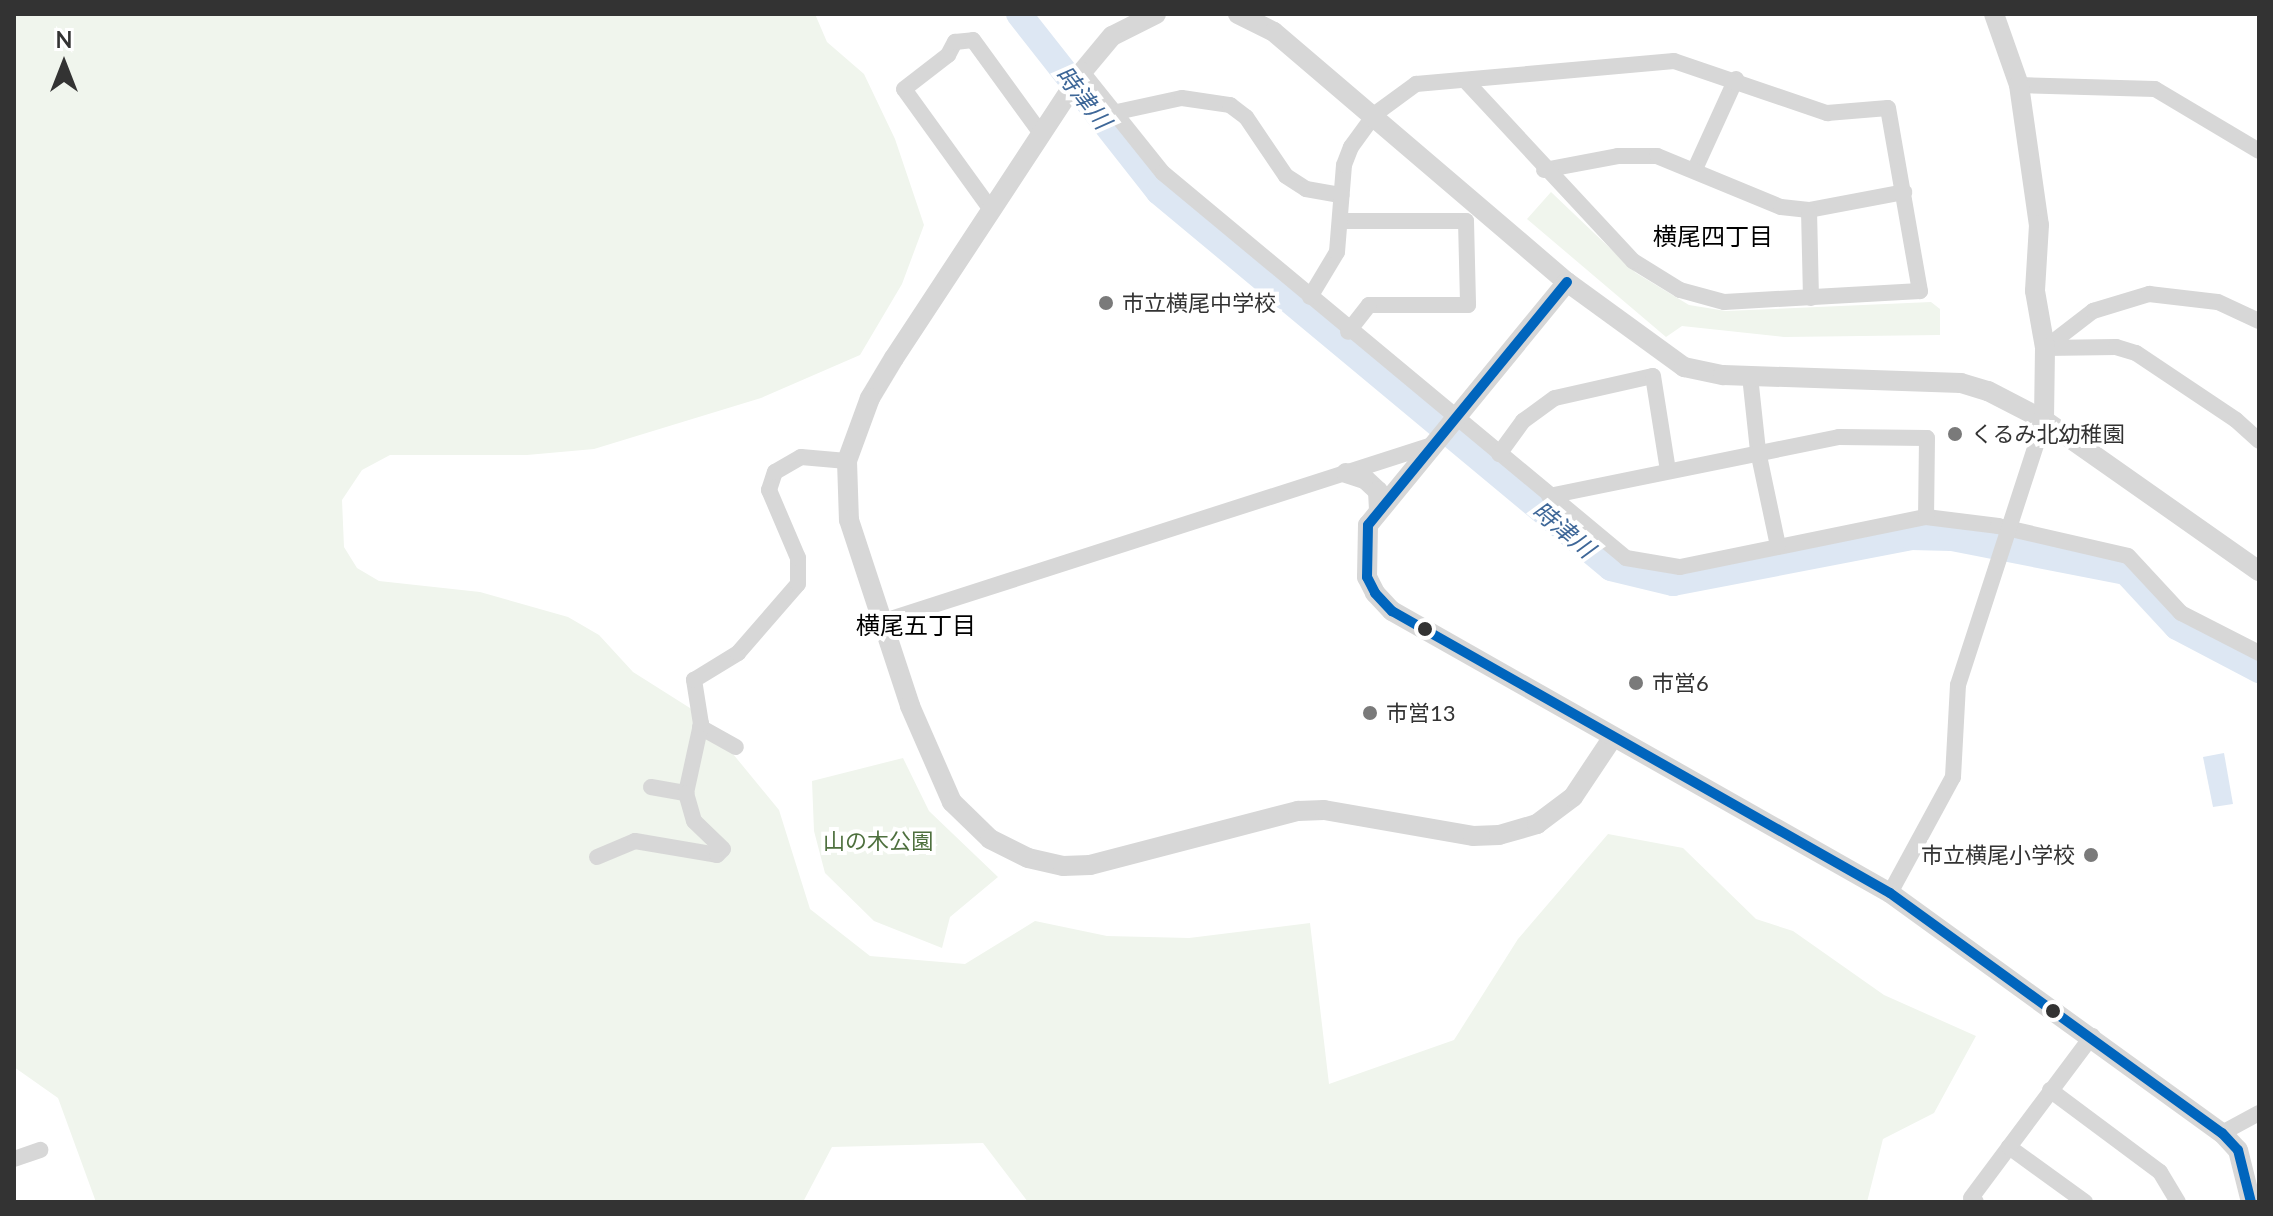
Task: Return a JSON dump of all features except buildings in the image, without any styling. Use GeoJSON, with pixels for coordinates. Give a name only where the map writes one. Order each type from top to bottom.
{"type":"FeatureCollection","features":[{"type":"Feature","properties":{"kind":"street"},"geometry":{"type":"LineString","coordinates":[[1156,14],[1112,36],[1082,72],[870,398],[847,461],[849,520],[881,622],[937,778],[954,807],[990,839],[1028,858],[1063,866],[1090,865],[1298,811],[1324,810],[1473,836],[1520,831],[1573,797],[1613,737]]}},
{"type":"Feature","properties":{"kind":"street"},"geometry":{"type":"LineString","coordinates":[[1238,14],[1274,32],[1375,114],[1567,282],[1684,367],[1750,376],[1961,383],[2011,400],[2259,571]]}},
{"type":"Feature","properties":{"kind":"street"},"geometry":{"type":"LineString","coordinates":[[1890,893],[1953,777],[1958,685],[2044,420],[2045,348],[2035,291],[2039,225],[2019,85],[1994,14]]}},
{"type":"Feature","properties":{"kind":"street"},"geometry":{"type":"LineString","coordinates":[[992,211],[904,89],[948,55],[955,42],[973,40],[1042,135]]}},
{"type":"Feature","properties":{"kind":"street"},"geometry":{"type":"LineString","coordinates":[[1310,297],[1337,252],[1341,195],[1351,147],[1375,114],[1416,84],[1674,61],[1736,79],[1827,113],[1888,108],[1920,291],[1724,302],[1680,290],[1633,261],[1544,170],[1466,81]]}},
{"type":"Feature","properties":{"kind":"street"},"geometry":{"type":"LineString","coordinates":[[1082,72],[1163,173],[1348,332],[1626,558],[1652,566],[1680,567],[1926,517],[2128,556],[2181,613],[2259,653]]}},
{"type":"Feature","properties":{"kind":"street"},"geometry":{"type":"LineString","coordinates":[[1695,169],[1736,79]]}},
{"type":"Feature","properties":{"kind":"street"},"geometry":{"type":"LineString","coordinates":[[2019,85],[2155,89],[2259,151]]}},
{"type":"Feature","properties":{"kind":"street"},"geometry":{"type":"LineString","coordinates":[[1117,112],[1182,98],[1230,105],[1246,117],[1286,176],[1306,189],[1341,195]]}},
{"type":"Feature","properties":{"kind":"street"},"geometry":{"type":"LineString","coordinates":[[1544,170],[1618,156],[1657,156],[1695,169],[1781,207],[1809,210],[1904,192]]}},
{"type":"Feature","properties":{"kind":"street"},"geometry":{"type":"LineString","coordinates":[[1809,210],[1811,298]]}},
{"type":"Feature","properties":{"kind":"street"},"geometry":{"type":"LineString","coordinates":[[1340,221],[1466,221],[1468,305],[1369,305],[1348,332]]}},
{"type":"Feature","properties":{"kind":"street"},"geometry":{"type":"LineString","coordinates":[[1567,282],[1429,446],[1368,525],[1367,577],[1392,611],[1890,893],[2092,1036],[2222,1133],[2238,1150],[2251,1202]]}},
{"type":"Feature","properties":{"kind":"street"},"geometry":{"type":"LineString","coordinates":[[2045,348],[2093,311],[2149,294],[2218,302],[2259,321]]}},
{"type":"Feature","properties":{"kind":"street"},"geometry":{"type":"LineString","coordinates":[[2045,348],[2116,347],[2136,353],[2236,420],[2259,441]]}},
{"type":"Feature","properties":{"kind":"street"},"geometry":{"type":"LineString","coordinates":[[1499,454],[1523,421],[1555,398],[1653,376],[1668,471]]}},
{"type":"Feature","properties":{"kind":"street"},"geometry":{"type":"LineString","coordinates":[[1750,376],[1758,451],[1778,546]]}},
{"type":"Feature","properties":{"kind":"street"},"geometry":{"type":"LineString","coordinates":[[1549,496],[1758,451],[1839,437],[1927,438],[1926,517]]}},
{"type":"Feature","properties":{"kind":"street"},"geometry":{"type":"LineString","coordinates":[[881,622],[1429,446]]}},
{"type":"Feature","properties":{"kind":"street"},"geometry":{"type":"LineString","coordinates":[[597,857],[635,841],[717,855],[723,849],[694,821],[686,793],[700,727],[697,675],[738,653],[798,584],[798,558],[769,490],[775,472],[801,457],[847,461]]}},
{"type":"Feature","properties":{"kind":"street"},"geometry":{"type":"LineString","coordinates":[[1346,473],[1365,479],[1378,491],[1379,509]]}},
{"type":"Feature","properties":{"kind":"street"},"geometry":{"type":"LineString","coordinates":[[700,727],[736,747]]}},
{"type":"Feature","properties":{"kind":"street"},"geometry":{"type":"LineString","coordinates":[[651,787],[686,793]]}},
{"type":"Feature","properties":{"kind":"street"},"geometry":{"type":"LineString","coordinates":[[1976,1202],[1971,1198],[2092,1036]]}},
{"type":"Feature","properties":{"kind":"street"},"geometry":{"type":"LineString","coordinates":[[2050,1090],[2160,1172],[2178,1202]]}},
{"type":"Feature","properties":{"kind":"street"},"geometry":{"type":"LineString","coordinates":[[2222,1133],[2259,1113]]}},
{"type":"Feature","properties":{"kind":"street"},"geometry":{"type":"LineString","coordinates":[[2009,1147],[2085,1202]]}},
{"type":"Feature","properties":{"kind":"street"},"geometry":{"type":"LineString","coordinates":[[14,1159],[40,1150]]}},
{"type":"Feature","properties":{"kind":"green space"},"geometry":{"type":"Polygon","coordinates":[[[14,14],[815,14],[827,42],[864,74],[895,139],[924,225],[902,284],[860,355],[761,398],[594,449],[527,455],[390,455],[362,470],[342,500],[344,547],[357,568],[379,581],[480,592],[568,617],[599,635],[633,672],[701,715],[779,810],[810,909],[870,956],[965,964],[1035,921],[1107,936],[1189,938],[1310,923],[1329,1084],[1454,1040],[1518,939],[1608,834],[1683,848],[1756,919],[1793,931],[1884,995],[1976,1036],[1934,1113],[1883,1139],[1867,1202],[1028,1202],[983,1143],[832,1147],[803,1202],[96,1202],[58,1098],[14,1067],[14,14]]]}},
{"type":"Feature","properties":{"kind":"green space"},"geometry":{"type":"Polygon","coordinates":[[[1551,192],[1636,273],[1689,305],[1726,311],[1931,302],[1940,309],[1940,335],[1784,337],[1682,326],[1666,337],[1527,219],[1551,192]]]}},
{"type":"Feature","properties":{"kind":"green space","name":"山の木公園"},"geometry":{"type":"Polygon","coordinates":[[[903,758],[929,811],[998,877],[950,917],[942,948],[874,921],[825,873],[814,831],[812,781],[903,758]]]}},
{"type":"Feature","properties":{"kind":"shaded area"},"geometry":{"type":"Polygon","coordinates":[[[2224,753],[2233,804],[2213,807],[2203,757],[2224,753]]]}},
{"type":"Feature","properties":{"kind":"waterway","name":"時津川"},"geometry":{"type":"LineString","coordinates":[[1019,14],[1159,192],[1611,568],[1673,583],[1911,537],[1952,538],[2126,572],[2177,627],[2259,670]]}},
{"type":"Feature","properties":{"kind":"transit line"},"geometry":{"type":"LineString","coordinates":[[1567,282],[1368,525],[1367,577],[1375,593],[1392,611],[1890,893],[2222,1133],[2238,1150],[2251,1202]]}},
{"type":"Feature","properties":{"kind":"place","name":"市立横尾中学校"},"geometry":{"type":"Point","coordinates":[1106,303]}},
{"type":"Feature","properties":{"kind":"place","name":"くるみ北幼稚園"},"geometry":{"type":"Point","coordinates":[1955,434]}},
{"type":"Feature","properties":{"kind":"place","name":"市営6"},"geometry":{"type":"Point","coordinates":[1636,683]}},
{"type":"Feature","properties":{"kind":"place","name":"市営13"},"geometry":{"type":"Point","coordinates":[1370,713]}},
{"type":"Feature","properties":{"kind":"place","name":"市立横尾小学校"},"geometry":{"type":"Point","coordinates":[2091,855]}},
{"type":"Feature","properties":{"kind":"district","name":"横尾四丁目"},"geometry":{"type":"Point","coordinates":[1713,236]}},
{"type":"Feature","properties":{"kind":"district","name":"横尾五丁目"},"geometry":{"type":"Point","coordinates":[916,625]}}]}
